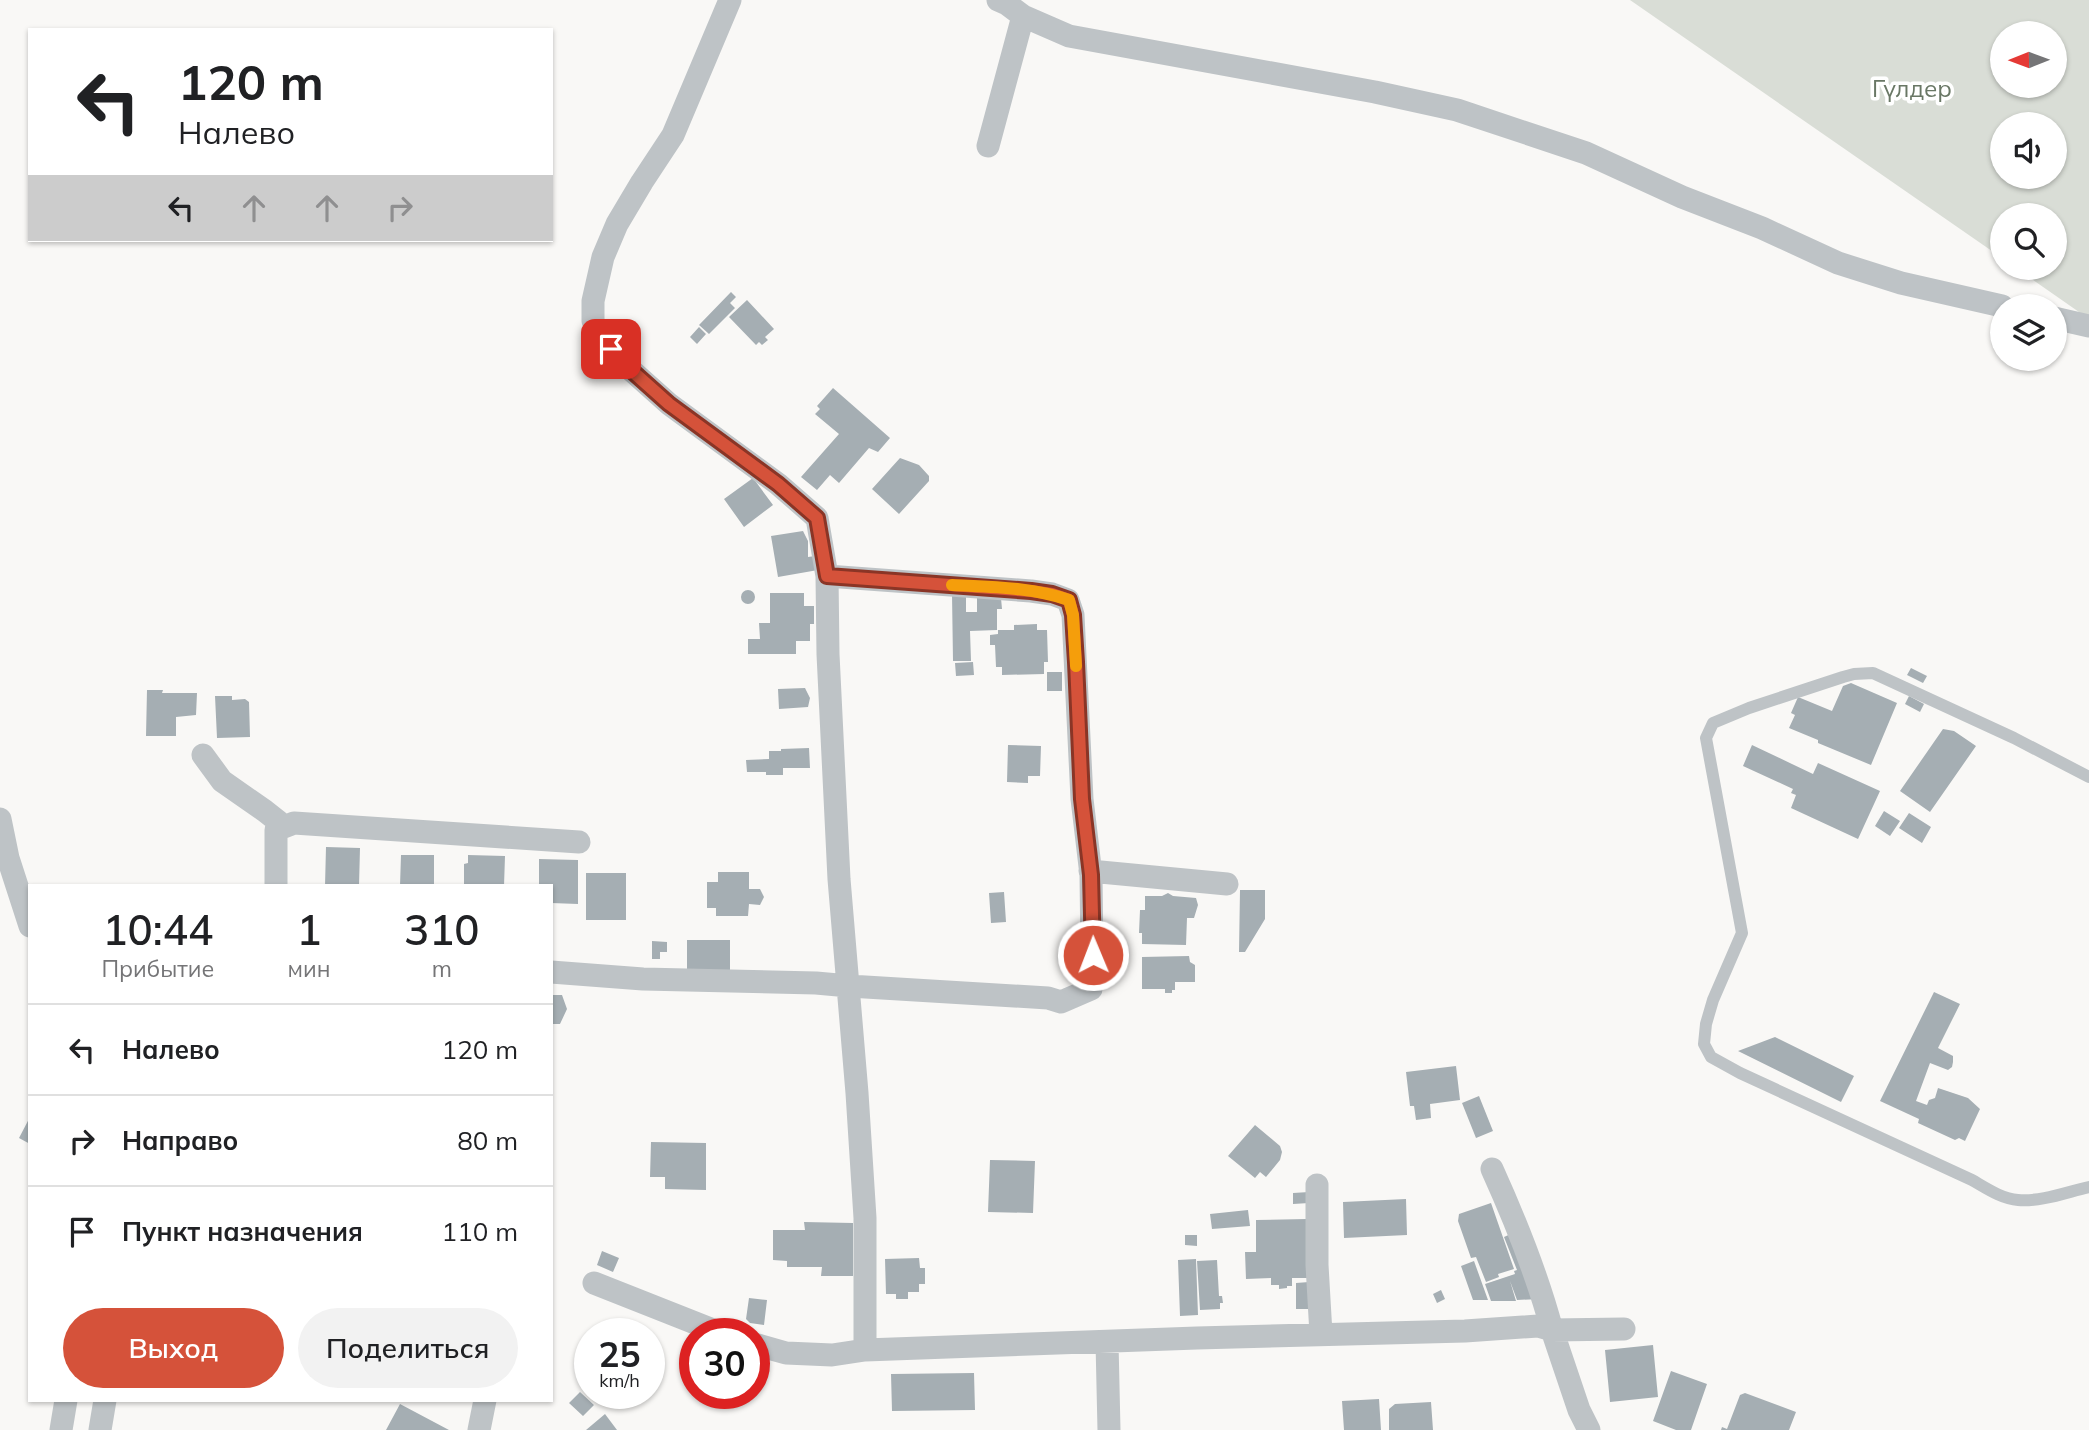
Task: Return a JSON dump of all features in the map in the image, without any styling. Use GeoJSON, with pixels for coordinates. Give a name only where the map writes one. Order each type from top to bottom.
{"type":"FeatureCollection","features":[{"type":"Feature","properties":{"kind":"street"},"geometry":{"type":"LineString","coordinates":[[730,0],[673,135],[617,224],[603,257],[593,301],[593,321],[600,336],[622,362],[669,404],[778,484],[817,518],[827,576],[839,879],[864,1217],[865,1350]]}},
{"type":"Feature","properties":{"kind":"street"},"geometry":{"type":"LineString","coordinates":[[998,0],[1023,16],[1069,36],[1375,92],[1457,110],[1586,153],[1838,263],[1901,283],[1990,303]]}},
{"type":"Feature","properties":{"kind":"street"},"geometry":{"type":"LineString","coordinates":[[988,146],[1023,16]]}},
{"type":"Feature","properties":{"kind":"street"},"geometry":{"type":"LineString","coordinates":[[2067,321],[2089,326]]}},
{"type":"Feature","properties":{"kind":"street"},"geometry":{"type":"LineString","coordinates":[[553,972],[643,979],[816,983],[1048,998],[1061,1002],[1091,989],[1093,955],[1090,871],[1082,799],[1073,615],[1069,600],[1031,591],[827,576]]}},
{"type":"Feature","properties":{"kind":"street"},"geometry":{"type":"LineString","coordinates":[[203,755],[222,781],[285,826]]}},
{"type":"Feature","properties":{"kind":"street"},"geometry":{"type":"LineString","coordinates":[[0,819],[8,858],[28,920]]}},
{"type":"Feature","properties":{"kind":"street"},"geometry":{"type":"LineString","coordinates":[[276,884],[276,830],[294,823],[579,842]]}},
{"type":"Feature","properties":{"kind":"street"},"geometry":{"type":"LineString","coordinates":[[1090,871],[1227,884]]}},
{"type":"Feature","properties":{"kind":"street"},"geometry":{"type":"LineString","coordinates":[[1492,1169],[1536,1275],[1579,1410],[1589,1430]]}},
{"type":"Feature","properties":{"kind":"street"},"geometry":{"type":"LineString","coordinates":[[1317,1185],[1317,1265],[1321,1334]]}},
{"type":"Feature","properties":{"kind":"street"},"geometry":{"type":"LineString","coordinates":[[594,1283],[683,1318]]}},
{"type":"Feature","properties":{"kind":"street"},"geometry":{"type":"LineString","coordinates":[[770,1348],[786,1353],[832,1355],[865,1350],[1465,1331],[1538,1326],[1552,1331],[1624,1329]]}},
{"type":"Feature","properties":{"kind":"street"},"geometry":{"type":"LineString","coordinates":[[1107,1342],[1109,1430]]}},
{"type":"Feature","properties":{"kind":"street"},"geometry":{"type":"LineString","coordinates":[[61,1430],[66,1402]]}},
{"type":"Feature","properties":{"kind":"street"},"geometry":{"type":"LineString","coordinates":[[100,1430],[105,1402]]}},
{"type":"Feature","properties":{"kind":"street"},"geometry":{"type":"LineString","coordinates":[[479,1430],[485,1402]]}},
{"type":"Feature","properties":{"kind":"lane"},"geometry":{"type":"LineString","coordinates":[[2089,778],[2014,738],[1873,673],[1854,674],[1749,708],[1713,723],[1706,737],[1742,933],[1713,1000],[1706,1024],[1704,1044],[1711,1057],[1996,1193],[2017,1200],[2040,1198],[2089,1187]]}},
{"type":"Feature","properties":{"kind":"green space","name":"Гүлдер"},"geometry":{"type":"Polygon","coordinates":[[[1630,0],[2089,0],[2089,319],[2067,304],[2067,294],[2053,294],[2033,280],[2067,280],[2067,203],[1990,203],[1990,250],[1630,0]]]}},
{"type":"Feature","properties":{"kind":"building"},"geometry":{"type":"Polygon","coordinates":[[[731,292],[736,297],[730,303],[735,308],[709,334],[699,325],[731,292]]]}},
{"type":"Feature","properties":{"kind":"building"},"geometry":{"type":"Polygon","coordinates":[[[747,300],[774,329],[765,337],[768,340],[762,345],[759,342],[756,345],[729,317],[747,300]]]}},
{"type":"Feature","properties":{"kind":"building"},"geometry":{"type":"Polygon","coordinates":[[[699,327],[706,334],[697,344],[690,337],[699,327]]]}},
{"type":"Feature","properties":{"kind":"building"},"geometry":{"type":"Polygon","coordinates":[[[833,388],[890,438],[878,452],[869,448],[839,483],[830,475],[817,490],[801,477],[839,434],[815,414],[820,409],[817,406],[833,388]]]}},
{"type":"Feature","properties":{"kind":"building"},"geometry":{"type":"Polygon","coordinates":[[[900,458],[919,465],[929,476],[929,481],[899,514],[872,489],[900,458]]]}},
{"type":"Feature","properties":{"kind":"building"},"geometry":{"type":"Polygon","coordinates":[[[753,478],[773,505],[744,527],[724,499],[753,478]]]}},
{"type":"Feature","properties":{"kind":"building"},"geometry":{"type":"Polygon","coordinates":[[[803,531],[808,541],[808,557],[815,556],[818,570],[778,577],[771,536],[803,531]]]}},
{"type":"Feature","properties":{"kind":"building"},"geometry":{"type":"Polygon","coordinates":[[[745,590],[751,590],[755,597],[751,604],[745,604],[741,600],[741,594],[745,590]]]}},
{"type":"Feature","properties":{"kind":"building"},"geometry":{"type":"Polygon","coordinates":[[[770,593],[804,593],[804,606],[814,606],[810,641],[796,641],[796,654],[748,654],[748,639],[760,639],[759,623],[770,623],[770,593]]]}},
{"type":"Feature","properties":{"kind":"building"},"geometry":{"type":"Polygon","coordinates":[[[952,594],[966,594],[966,612],[977,612],[977,594],[1001,598],[1002,609],[997,609],[997,630],[970,631],[971,661],[953,661],[952,594]]]}},
{"type":"Feature","properties":{"kind":"building"},"geometry":{"type":"Polygon","coordinates":[[[1037,624],[1037,630],[1047,630],[1048,662],[1044,662],[1044,674],[1002,675],[1002,667],[996,667],[995,645],[990,645],[990,635],[998,634],[998,630],[1014,630],[1014,625],[1037,624]]]}},
{"type":"Feature","properties":{"kind":"building"},"geometry":{"type":"Polygon","coordinates":[[[973,662],[974,675],[956,676],[955,663],[973,662]]]}},
{"type":"Feature","properties":{"kind":"building"},"geometry":{"type":"Polygon","coordinates":[[[1911,668],[1927,676],[1923,683],[1907,675],[1911,668]]]}},
{"type":"Feature","properties":{"kind":"building"},"geometry":{"type":"Polygon","coordinates":[[[1047,672],[1062,672],[1062,691],[1047,691],[1047,672]]]}},
{"type":"Feature","properties":{"kind":"building"},"geometry":{"type":"Polygon","coordinates":[[[1851,683],[1897,703],[1871,765],[1789,728],[1795,715],[1791,713],[1798,697],[1832,711],[1843,686],[1851,683]]]}},
{"type":"Feature","properties":{"kind":"building"},"geometry":{"type":"Polygon","coordinates":[[[805,688],[810,698],[808,707],[779,709],[778,689],[805,688]]]}},
{"type":"Feature","properties":{"kind":"building"},"geometry":{"type":"Polygon","coordinates":[[[147,690],[197,693],[196,715],[176,717],[176,736],[146,736],[147,690]]]}},
{"type":"Feature","properties":{"kind":"building"},"geometry":{"type":"Polygon","coordinates":[[[215,696],[232,696],[232,700],[245,699],[249,702],[250,737],[217,738],[215,696]]]}},
{"type":"Feature","properties":{"kind":"building"},"geometry":{"type":"Polygon","coordinates":[[[1909,696],[1924,704],[1920,712],[1905,704],[1909,696]]]}},
{"type":"Feature","properties":{"kind":"building"},"geometry":{"type":"Polygon","coordinates":[[[1943,729],[1954,731],[1976,746],[1930,812],[1900,791],[1943,729]]]}},
{"type":"Feature","properties":{"kind":"building"},"geometry":{"type":"Polygon","coordinates":[[[1008,745],[1041,746],[1040,776],[1028,776],[1028,783],[1007,782],[1008,745]]]}},
{"type":"Feature","properties":{"kind":"building"},"geometry":{"type":"Polygon","coordinates":[[[1752,745],[1813,774],[1818,763],[1880,791],[1858,839],[1791,808],[1796,795],[1791,793],[1793,789],[1743,766],[1752,745]]]}},
{"type":"Feature","properties":{"kind":"building"},"geometry":{"type":"Polygon","coordinates":[[[809,748],[810,768],[783,768],[783,775],[747,772],[746,760],[769,759],[769,751],[809,748]]]}},
{"type":"Feature","properties":{"kind":"building"},"geometry":{"type":"Polygon","coordinates":[[[1884,811],[1900,821],[1890,836],[1875,826],[1884,811]]]}},
{"type":"Feature","properties":{"kind":"building"},"geometry":{"type":"Polygon","coordinates":[[[1909,813],[1931,827],[1922,843],[1899,828],[1909,813]]]}},
{"type":"Feature","properties":{"kind":"building"},"geometry":{"type":"Polygon","coordinates":[[[326,847],[360,848],[359,884],[325,884],[326,847]]]}},
{"type":"Feature","properties":{"kind":"building"},"geometry":{"type":"Polygon","coordinates":[[[401,855],[434,855],[434,884],[400,884],[401,855]]]}},
{"type":"Feature","properties":{"kind":"building"},"geometry":{"type":"Polygon","coordinates":[[[468,855],[505,856],[504,884],[464,884],[464,864],[468,863],[468,855]]]}},
{"type":"Feature","properties":{"kind":"building"},"geometry":{"type":"Polygon","coordinates":[[[539,859],[578,860],[578,904],[553,903],[553,884],[539,884],[539,859]]]}},
{"type":"Feature","properties":{"kind":"building"},"geometry":{"type":"Polygon","coordinates":[[[718,872],[749,872],[749,889],[760,889],[764,897],[760,905],[749,904],[748,916],[716,916],[716,908],[707,908],[707,882],[718,882],[718,872]]]}},
{"type":"Feature","properties":{"kind":"building"},"geometry":{"type":"Polygon","coordinates":[[[586,873],[626,873],[626,920],[586,920],[586,873]]]}},
{"type":"Feature","properties":{"kind":"building"},"geometry":{"type":"Polygon","coordinates":[[[1240,890],[1265,890],[1265,919],[1245,952],[1239,952],[1240,890]]]}},
{"type":"Feature","properties":{"kind":"building"},"geometry":{"type":"Polygon","coordinates":[[[1004,892],[1006,922],[991,923],[989,893],[1004,892]]]}},
{"type":"Feature","properties":{"kind":"building"},"geometry":{"type":"Polygon","coordinates":[[[1168,893],[1196,898],[1198,905],[1194,918],[1187,918],[1186,945],[1142,944],[1142,933],[1139,933],[1140,910],[1145,910],[1145,896],[1162,896],[1168,893]]]}},
{"type":"Feature","properties":{"kind":"building"},"geometry":{"type":"Polygon","coordinates":[[[687,940],[730,940],[730,971],[687,971],[687,940]]]}},
{"type":"Feature","properties":{"kind":"building"},"geometry":{"type":"Polygon","coordinates":[[[652,941],[667,942],[667,952],[660,952],[660,959],[652,959],[652,941]]]}},
{"type":"Feature","properties":{"kind":"building"},"geometry":{"type":"Polygon","coordinates":[[[1189,956],[1190,962],[1195,965],[1195,982],[1175,982],[1175,990],[1172,990],[1172,993],[1165,993],[1165,989],[1142,989],[1142,957],[1189,956]]]}},
{"type":"Feature","properties":{"kind":"building"},"geometry":{"type":"Polygon","coordinates":[[[1934,992],[1960,1004],[1938,1048],[1953,1056],[1953,1062],[1948,1070],[1930,1063],[1916,1101],[1927,1105],[1929,1100],[1935,1098],[1938,1088],[1968,1098],[1980,1109],[1965,1141],[1959,1138],[1955,1140],[1918,1123],[1919,1119],[1880,1101],[1934,992]]]}},
{"type":"Feature","properties":{"kind":"building"},"geometry":{"type":"Polygon","coordinates":[[[553,995],[562,995],[567,1009],[560,1024],[553,1024],[553,995]]]}},
{"type":"Feature","properties":{"kind":"building"},"geometry":{"type":"Polygon","coordinates":[[[1775,1037],[1854,1076],[1841,1102],[1738,1051],[1775,1037]]]}},
{"type":"Feature","properties":{"kind":"building"},"geometry":{"type":"Polygon","coordinates":[[[1456,1066],[1460,1100],[1430,1104],[1431,1118],[1416,1120],[1414,1106],[1410,1106],[1406,1072],[1456,1066]]]}},
{"type":"Feature","properties":{"kind":"building"},"geometry":{"type":"Polygon","coordinates":[[[1479,1096],[1493,1131],[1476,1138],[1462,1103],[1479,1096]]]}},
{"type":"Feature","properties":{"kind":"building"},"geometry":{"type":"Polygon","coordinates":[[[28,1121],[28,1143],[19,1138],[28,1121]]]}},
{"type":"Feature","properties":{"kind":"building"},"geometry":{"type":"Polygon","coordinates":[[[1255,1125],[1280,1146],[1282,1152],[1280,1160],[1266,1177],[1260,1172],[1255,1178],[1228,1156],[1255,1125]]]}},
{"type":"Feature","properties":{"kind":"building"},"geometry":{"type":"Polygon","coordinates":[[[651,1142],[706,1143],[706,1190],[665,1189],[665,1177],[650,1177],[651,1142]]]}},
{"type":"Feature","properties":{"kind":"building"},"geometry":{"type":"Polygon","coordinates":[[[990,1160],[1035,1161],[1033,1213],[988,1212],[990,1160]]]}},
{"type":"Feature","properties":{"kind":"building"},"geometry":{"type":"Polygon","coordinates":[[[1309,1192],[1309,1203],[1293,1204],[1293,1193],[1309,1192]]]}},
{"type":"Feature","properties":{"kind":"building"},"geometry":{"type":"Polygon","coordinates":[[[1406,1199],[1407,1235],[1344,1238],[1343,1202],[1406,1199]]]}},
{"type":"Feature","properties":{"kind":"building"},"geometry":{"type":"Polygon","coordinates":[[[1491,1203],[1514,1269],[1498,1274],[1499,1277],[1486,1282],[1476,1257],[1471,1258],[1458,1221],[1459,1214],[1491,1203]]]}},
{"type":"Feature","properties":{"kind":"building"},"geometry":{"type":"Polygon","coordinates":[[[1248,1210],[1250,1226],[1212,1229],[1210,1214],[1248,1210]]]}},
{"type":"Feature","properties":{"kind":"building"},"geometry":{"type":"Polygon","coordinates":[[[1307,1219],[1308,1278],[1292,1278],[1292,1286],[1279,1289],[1279,1285],[1271,1285],[1271,1278],[1246,1279],[1245,1252],[1256,1252],[1256,1220],[1307,1219]]]}},
{"type":"Feature","properties":{"kind":"building"},"geometry":{"type":"Polygon","coordinates":[[[804,1222],[853,1223],[853,1276],[821,1276],[822,1267],[787,1267],[787,1261],[773,1260],[773,1230],[805,1230],[804,1222]]]}},
{"type":"Feature","properties":{"kind":"building"},"geometry":{"type":"Polygon","coordinates":[[[1513,1233],[1539,1299],[1517,1300],[1510,1281],[1516,1301],[1491,1301],[1485,1284],[1515,1274],[1514,1271],[1517,1270],[1504,1237],[1513,1233]]]}},
{"type":"Feature","properties":{"kind":"building"},"geometry":{"type":"Polygon","coordinates":[[[1185,1235],[1197,1235],[1197,1246],[1185,1245],[1185,1235]]]}},
{"type":"Feature","properties":{"kind":"building"},"geometry":{"type":"Polygon","coordinates":[[[602,1251],[619,1258],[613,1272],[597,1265],[602,1251]]]}},
{"type":"Feature","properties":{"kind":"building"},"geometry":{"type":"Polygon","coordinates":[[[919,1258],[920,1268],[925,1268],[925,1284],[919,1284],[919,1292],[908,1292],[908,1299],[896,1299],[896,1294],[886,1294],[885,1259],[919,1258]]]}},
{"type":"Feature","properties":{"kind":"building"},"geometry":{"type":"Polygon","coordinates":[[[1196,1259],[1198,1315],[1180,1316],[1178,1260],[1196,1259]]]}},
{"type":"Feature","properties":{"kind":"building"},"geometry":{"type":"Polygon","coordinates":[[[1217,1260],[1219,1296],[1222,1296],[1223,1303],[1220,1303],[1220,1309],[1200,1310],[1197,1261],[1217,1260]]]}},
{"type":"Feature","properties":{"kind":"building"},"geometry":{"type":"Polygon","coordinates":[[[1474,1261],[1488,1300],[1473,1300],[1461,1266],[1474,1261]]]}},
{"type":"Feature","properties":{"kind":"building"},"geometry":{"type":"Polygon","coordinates":[[[1309,1282],[1313,1309],[1296,1309],[1296,1283],[1309,1282]]]}},
{"type":"Feature","properties":{"kind":"building"},"geometry":{"type":"Polygon","coordinates":[[[1441,1290],[1445,1299],[1437,1303],[1433,1294],[1441,1290]]]}},
{"type":"Feature","properties":{"kind":"building"},"geometry":{"type":"Polygon","coordinates":[[[749,1298],[767,1300],[765,1318],[746,1318],[749,1298]]]}},
{"type":"Feature","properties":{"kind":"building"},"geometry":{"type":"Polygon","coordinates":[[[1653,1345],[1658,1397],[1610,1402],[1605,1350],[1653,1345]]]}},
{"type":"Feature","properties":{"kind":"building"},"geometry":{"type":"Polygon","coordinates":[[[1671,1371],[1707,1384],[1691,1430],[1676,1430],[1653,1421],[1671,1371]]]}},
{"type":"Feature","properties":{"kind":"building"},"geometry":{"type":"Polygon","coordinates":[[[974,1373],[975,1410],[892,1411],[891,1374],[974,1373]]]}},
{"type":"Feature","properties":{"kind":"building"},"geometry":{"type":"Polygon","coordinates":[[[1745,1393],[1796,1412],[1789,1430],[1721,1430],[1722,1427],[1727,1429],[1740,1395],[1745,1393]]]}},
{"type":"Feature","properties":{"kind":"building"},"geometry":{"type":"Polygon","coordinates":[[[1379,1399],[1381,1430],[1344,1430],[1342,1401],[1379,1399]]]}},
{"type":"Feature","properties":{"kind":"building"},"geometry":{"type":"Polygon","coordinates":[[[1431,1402],[1433,1430],[1389,1430],[1389,1409],[1395,1404],[1431,1402]]]}},
{"type":"Feature","properties":{"kind":"building"},"geometry":{"type":"Polygon","coordinates":[[[400,1404],[449,1430],[386,1430],[400,1404]]]}},
{"type":"Feature","properties":{"kind":"building"},"geometry":{"type":"Polygon","coordinates":[[[575,1409],[590,1409],[583,1416],[575,1409]]]}},
{"type":"Feature","properties":{"kind":"building"},"geometry":{"type":"Polygon","coordinates":[[[605,1414],[617,1430],[586,1430],[605,1414]]]}},
{"type":"Feature","properties":{"kind":"slow traffic"},"geometry":{"type":"LineString","coordinates":[[952,585],[1031,591],[1069,600],[1073,615],[1076,666]]}},
{"type":"Feature","properties":{"kind":"route"},"geometry":{"type":"LineString","coordinates":[[611,349],[669,404],[778,484],[817,518],[827,576],[1031,591],[1069,600],[1073,615],[1082,799],[1091,875],[1093,955]]}}]}
